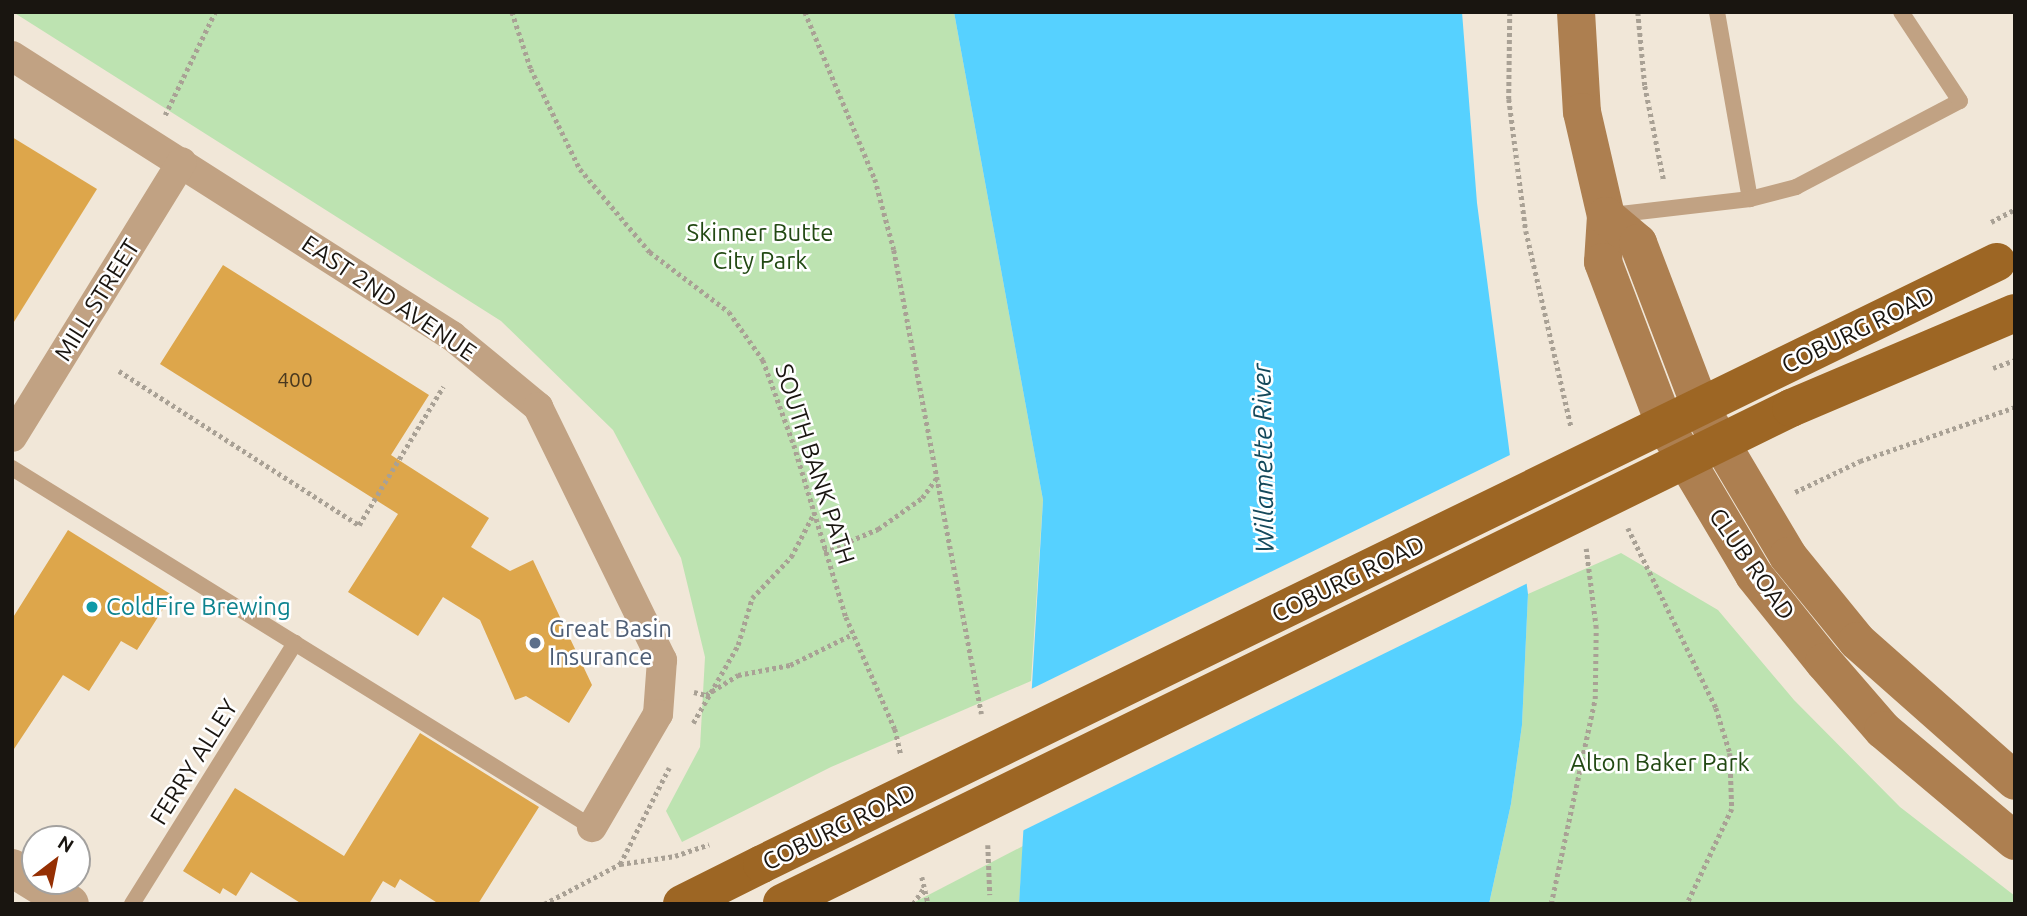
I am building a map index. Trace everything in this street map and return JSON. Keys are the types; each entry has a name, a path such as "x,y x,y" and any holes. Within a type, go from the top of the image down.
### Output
{"main road":[{"name":"CLUB ROAD","path":"1576,12 1582,112 1606,216 1603,262 1665,425 1754,575 1883,730 2015,842"},
{"name":"CLUB ROAD","path":"1606,216 1638,243 1702,411 1788,556 1857,641 2015,781"},
{"name":"COBURG ROAD","path":"681,904 2006,258"},
{"name":"COBURG ROAD","path":"781,904 1791,408 2015,313"}],"street":[{"name":"EAST 2ND AVENUE","path":"12,56 452,336 538,407 662,660 659,714 592,827"},
{"name":"MILL STREET","path":"12,437 182,162"},
{"path":"12,868 70,904"}],"lane":[{"path":"1717,12 1749,199"},
{"path":"1606,216 1749,199 1796,187 1960,101 1901,12"},
{"path":"12,468 592,827"},
{"name":"FERRY ALLEY","path":"132,904 295,643"}],"path":[{"path":"148,141 196,59 215,12"},
{"name":"SOUTH BANK PATH","path":"512,12 531,69 580,169 650,252 729,312 763,360 853,634 790,665 738,675 706,695"},
{"path":"805,12 875,178 894,250 936,478 981,692 982,719"},
{"path":"1980,228 2015,209"},
{"path":"119,372 359,525 443,387"},
{"path":"1795,492 1860,461 2015,407"},
{"path":"824,552 878,528 922,498 936,478"},
{"path":"688,732 706,695 738,645 752,598 790,557 814,513"},
{"path":"1626,525 1716,708 1730,753 1732,809 1687,904"},
{"path":"620,864 676,756"},
{"path":"544,904 620,864 674,856 722,840"},
{"path":"988,841 990,895"},
{"path":"913,904 923,888 928,902"}],"green space":[{"name":"Skinner Butte City Park","path":"13,12 954,12 1043,500 1031,681 831,767 682,842 666,811 700,747 705,657 681,558 613,430 501,321"},
{"name":"Alton Baker Park","path":"1621,553 1718,610 1794,700 1900,807 2015,896 2015,904 1489,904 1511,804 1522,725 1528,594"},
{"path":"1023,846 1019,904 911,904"}],"water":[{"name":"Willamette River","path":"954,12 1462,12 1477,203 1528,594 1522,725 1511,804 1489,904 1019,904 1043,500"}],"pier":[{"path":"1514,453 1530,582 1020,832 1027,691"}],"building":[{"path":"12,137 97,189 12,325"},
{"path":"223,265 429,395 391,455 489,518 471,547 510,571 533,560 592,685 569,723 526,696 515,700 480,620 443,597 418,636 348,592 398,514 160,364"},
{"name":"ColdFire Brewing","path":"68,530 172,595 137,650 121,641 89,691 63,675 12,752 12,619"},
{"path":"420,733 539,807 478,904 439,904 400,879 395,888 383,881 369,904 302,904 251,872 236,896 223,888 220,894 183,871 235,788 344,856"}],"place":[{"name":"ColdFire Brewing","path":"92,607"},
{"name":"Great Basin Insurance","path":"535,643"}]}
